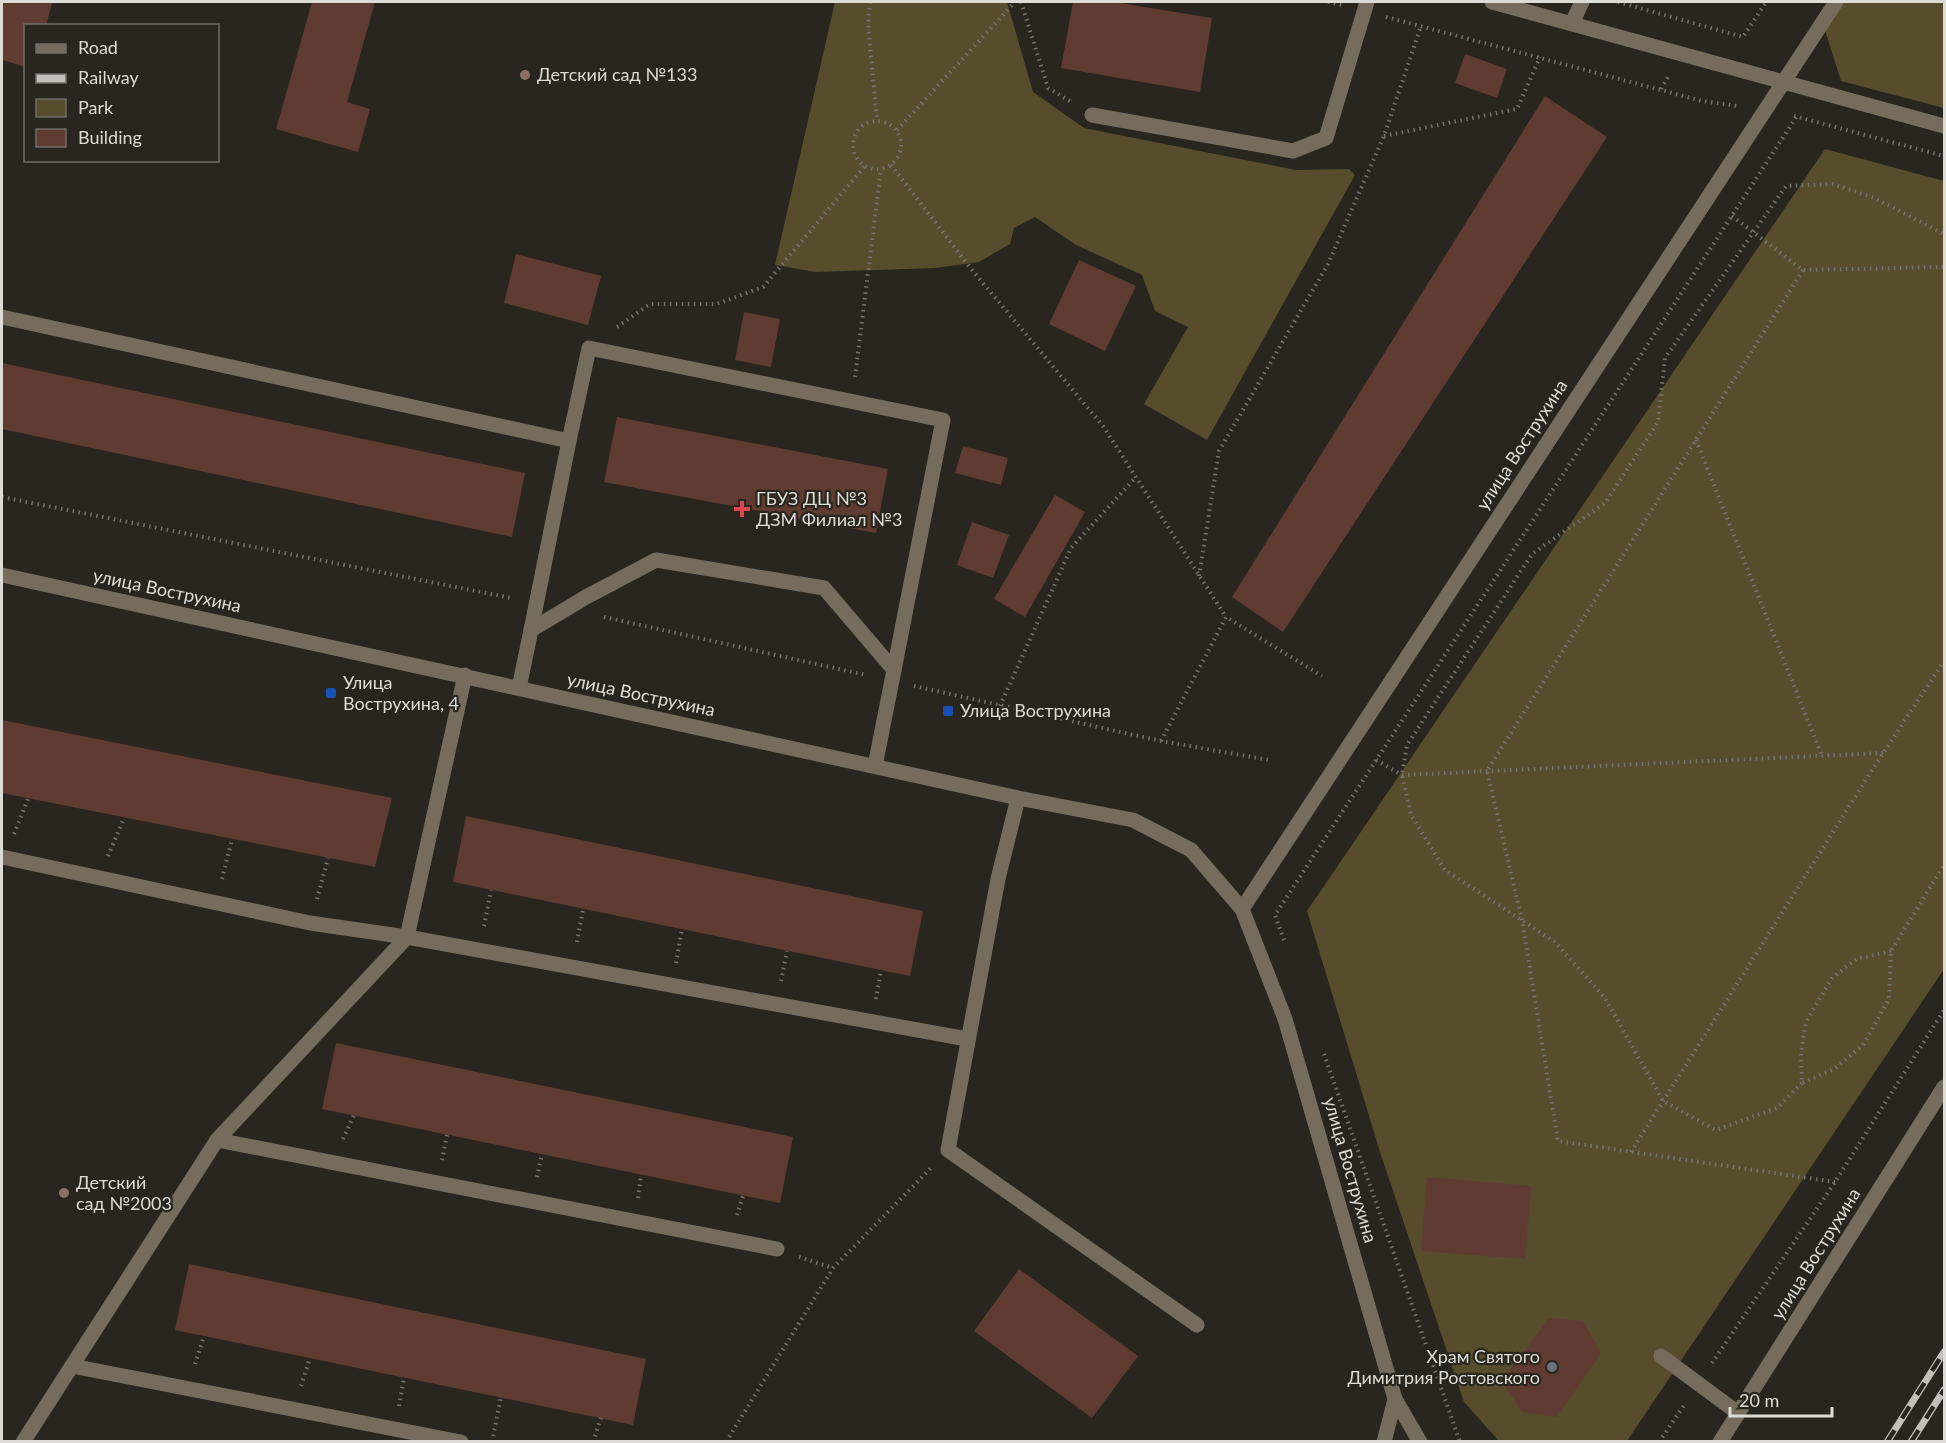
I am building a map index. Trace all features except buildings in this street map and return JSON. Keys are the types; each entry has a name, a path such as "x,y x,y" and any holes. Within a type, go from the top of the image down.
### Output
{"street":[{"path":"1492,2 1944,126"},
{"path":"1572,23 1582,2"},
{"name":"улица Вострухина","path":"1242,909 1836,2"},
{"path":"1092,115 1293,151 1304,147 1326,138 1366,6"},
{"path":"2,317 568,441"},
{"path":"519,688 568,441 589,348 944,420 875,766"},
{"path":"531,630 586,597 656,560 824,588 893,676"},
{"name":"улица Вострухина","path":"2,575 1018,798 1133,820 1191,850 1242,909 1285,1019 1395,1399 1420,1442"},
{"path":"23,1442 217,1140 407,937 465,675"},
{"path":"1018,798 998,879 948,1150 1197,1325"},
{"path":"4,857 310,922 407,937 572,969 967,1039"},
{"name":"улица Вострухина","path":"1720,1442 1944,1087"},
{"path":"217,1140 777,1249"},
{"path":"1661,1356 1738,1413"},
{"path":"72,1366 461,1442"},
{"path":"1384,1442 1395,1399"}],"path":[{"path":"870,2 868,24 877,120"},
{"path":"897,130 1015,2"},
{"path":"1021,2 1048,88 1092,115"},
{"path":"1328,2 1366,6 1420,26 1702,100 1797,116 1944,156"},
{"path":"1618,2 1743,37 1766,2"},
{"path":"1199,576 1219,451 1328,264 1384,136 1420,26"},
{"path":"1384,136 1517,109 1540,57"},
{"path":"1287,948 1275,915 1797,116"},
{"path":"877,120 897,130 902,145 896,161 881,169 866,166 855,154 853,138 862,125 877,120"},
{"path":"891,165 972,270 1103,426 1226,617 1322,676"},
{"path":"589,348 650,304 717,304 763,287 866,166"},
{"path":"852,401 881,169"},
{"path":"1944,234 1874,198 1833,184 1786,186 1665,358 1658,422 1605,503 1532,554 1407,746 1402,775 1411,815 1445,870 1555,942 1605,998 1664,1101 1716,1130 1777,1108 1802,1083 1834,1069 1863,1045 1889,999 1891,951 1944,866"},
{"path":"1731,216 1803,270 1944,267"},
{"path":"1803,270 1487,771 1522,920 1558,1141 1835,1182"},
{"path":"1696,440 1822,756"},
{"path":"1000,707 1071,548 1136,477"},
{"path":"2,498 537,603"},
{"path":"568,609 893,676 1000,707 1161,741 1269,760"},
{"path":"1161,741 1226,617"},
{"path":"1631,1152 1883,753 1944,661"},
{"path":"1376,760 1402,775 1883,753"},
{"path":"4,857 28,798"},
{"path":"100,878 123,818"},
{"path":"216,903 232,839"},
{"path":"310,922 328,858"},
{"path":"480,951 491,890"},
{"path":"572,969 583,909"},
{"path":"1802,1083 1801,1051 1806,1023 1832,978 1856,959 1891,951"},
{"path":"1659,1442 1835,1182 1944,1010"},
{"path":"1322,1048 1460,1442"},
{"path":"726,1442 833,1268 948,1150"},
{"path":"777,1249 833,1268"},
{"path":"492,1442 501,1397"},
{"path":"592,1442 601,1418"}],"green space":[{"path":"835,2 1007,2 1033,92 1084,128 1296,170 1349,169 1355,175 1207,440 1144,404 1188,327 1155,311 1142,275 1076,245 1035,217 1014,228 1010,244 979,262 935,268 816,272 775,265"},
{"path":"1844,2 1944,2 1944,108 1841,81 1825,30"},
{"path":"1825,149 1944,181 1944,969 1627,1441 1499,1441 1464,1402 1380,1152 1307,911"}],"railway":[{"path":"1887,1442 1944,1352"},
{"path":"1911,1442 1944,1390"}],"place":[{"name":"Детский сад №133","path":"525,75"},
{"name":"ГБУЗ ДЦ №3 ДЗМ Филиал №3","path":"742,509"},
{"name":"Улица Вострухина, 4","path":"331,693"},
{"name":"Улица Вострухина","path":"948,711"},
{"name":"Детский сад №2003","path":"64,1193"},
{"name":"Храм Святого Димитрия Ростовского","path":"1552,1367"}]}
